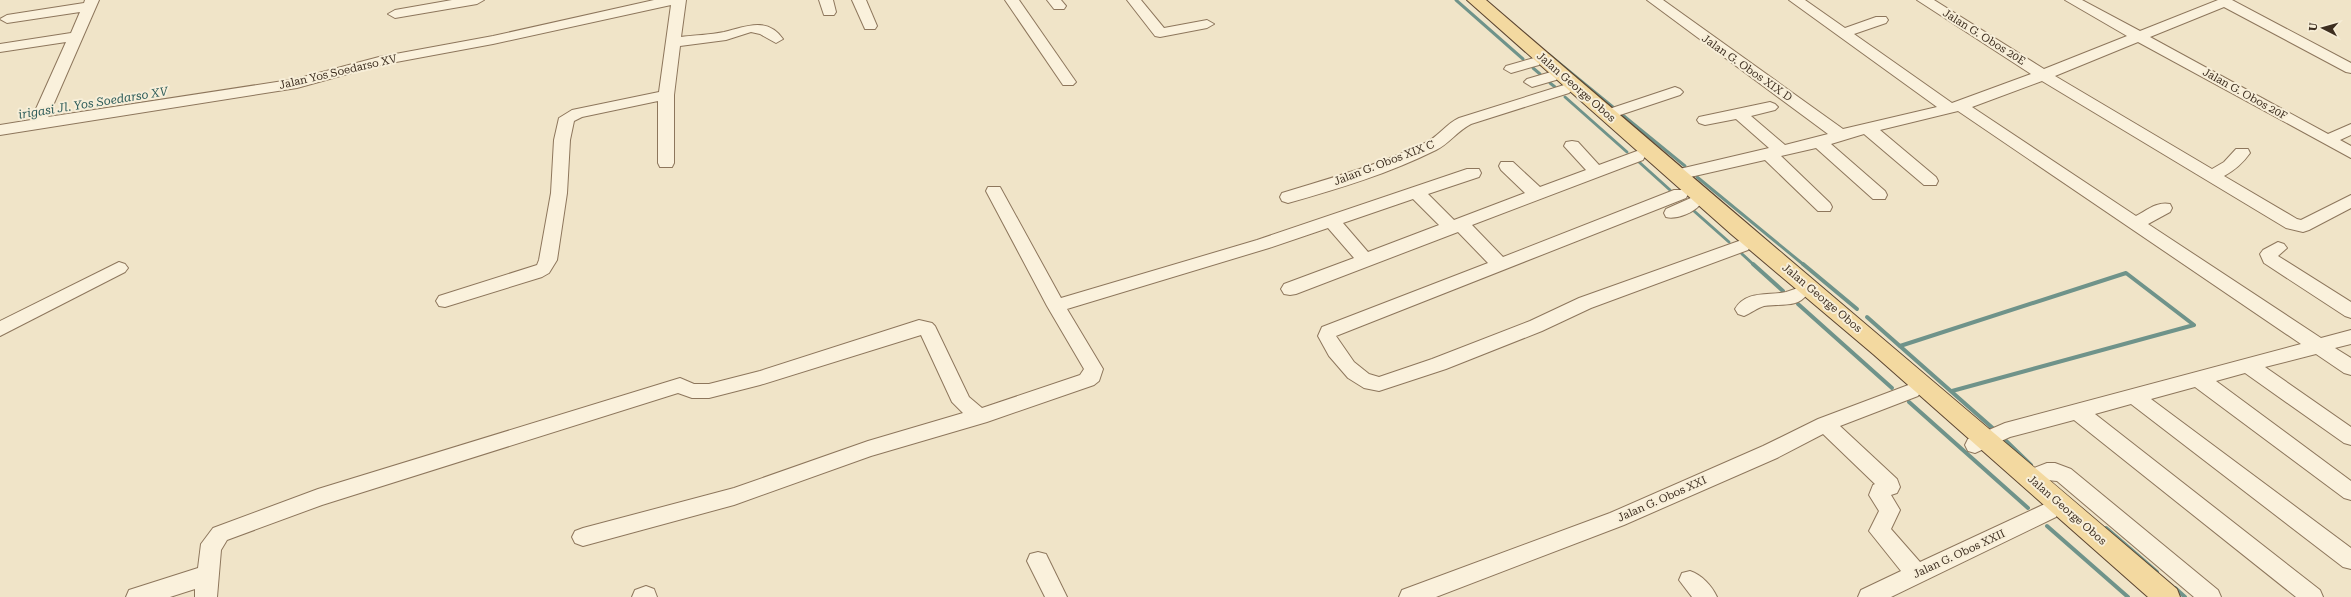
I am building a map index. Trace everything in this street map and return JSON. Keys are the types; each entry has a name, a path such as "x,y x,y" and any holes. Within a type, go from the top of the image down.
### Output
{"main road":[{"name":"Jalan George Obos","path":"1461,0 1534,62 1637,156 1738,229 2072,505 2133,550 2167,597"},
{"name":"Jalan George Obos","path":"1476,0 1608,114 1683,190 1742,246 1911,391 1990,438 2072,505 2147,597"}],"street":[{"path":"395,14 477,0"},
{"name":"Jalan Yos Soedarso XV","path":"0,130 297,83 379,61 493,40 672,0"},
{"path":"666,163 666,95 679,0"},
{"path":"859,0 870,26"},
{"path":"1012,0 1068,82"},
{"path":"1134,0 1160,33 1207,24"},
{"name":"Jalan G. Obos XIX D","path":"1654,0 1840,135"},
{"path":"1796,0 1955,107 2135,224 2351,368"},
{"name":"Jalan G. Obos 20E","path":"1924,0 2044,75 2296,226 2303,226 2351,201"},
{"name":"Jalan G. Obos 20F","path":"2073,0 2351,152"},
{"path":"1742,246 1585,303 1536,326 1447,361 1379,384 1370,384 1361,379 1327,336 1329,332 1683,190 1774,151 1819,142 1867,128 1955,107 2044,75 2221,2 2351,69"},
{"path":"38,123 91,3"},
{"path":"6,19 91,3"},
{"path":"1844,33 1881,20"},
{"path":"674,42 728,36 750,28 765,31 776,39"},
{"path":"0,48 76,36"},
{"path":"1511,69 1534,62"},
{"path":"1532,82 1558,84"},
{"name":"Jalan G. Obos XIX C","path":"1288,197 1334,183 1423,150 1438,143 1449,129 1558,84"},
{"path":"1608,114 1675,92"},
{"path":"445,301 536,273 545,266 548,260 559,193 562,140 566,118 577,114 666,95"},
{"path":"1705,120 1770,107"},
{"path":"1740,114 1824,207"},
{"path":"1867,128 1930,181"},
{"path":"2327,140 2351,129"},
{"path":"1819,142 1879,195"},
{"path":"1572,146 1596,171"},
{"path":"2212,176 2230,166 2242,153"},
{"path":"1290,290 1637,156"},
{"path":"1506,166 1538,195"},
{"path":"1056,306 1263,244 1473,173"},
{"path":"1672,213 1683,190"},
{"path":"583,537 734,496 868,449 979,416 1071,386 1092,376 1094,369 1056,306 994,191"},
{"path":"1417,193 1500,264"},
{"path":"2135,224 2164,208"},
{"path":"1331,220 1366,261"},
{"path":"2278,248 2269,254 2270,259 2351,312"},
{"path":"0,329 119,268"},
{"path":"1744,309 1759,300 1789,298 1798,294"},
{"path":"206,597 210,547 220,534 318,498 680,385 692,391 709,391 760,378 918,327 925,328 928,331 962,402 979,416"},
{"path":"1990,438 2134,396 2319,347 2351,337"},
{"path":"2248,365 2351,437"},
{"path":"2199,378 2351,492"},
{"name":"Jalan G. Obos XXI","path":"1410,597 1617,519 1770,452 1825,424 1911,391"},
{"path":"2134,396 2351,560"},
{"path":"2078,412 2312,597"},
{"path":"1825,424 1890,485 1890,488 1880,491 1881,500 1890,510 1880,531 1917,574"},
{"path":"2072,505 2133,550 2210,597"},
{"name":"Jalan G. Obos XXII","path":"1869,597 2072,505"},
{"path":"1038,562 1056,597"},
{"path":"137,597 189,582 207,574"},
{"path":"1690,580 1706,597"}],"waterway":[{"path":"1456,0 1523,59"},
{"path":"1548,54 1685,166"},
{"path":"1533,68 1540,74"},
{"path":"1550,83 1555,87"},
{"path":"1565,97 1627,152"},
{"path":"1639,162 1670,190"},
{"path":"1697,177 1804,265"},
{"path":"1694,211 1729,242"},
{"path":"1742,254 1754,265"},
{"path":"1753,264 1783,291"},
{"path":"1803,264 1857,309"},
{"path":"1900,346 2126,273 2194,325 1952,391"},
{"path":"1798,304 1892,388"},
{"path":"1867,317 1996,431"},
{"path":"1909,402 2028,508"},
{"path":"2002,437 2031,465"},
{"path":"2047,526 2128,597"},
{"path":"2106,528 2157,572"},
{"path":"2175,588 2185,597"}],"water label":[{"name":"irigasi Jl. Yos Soedarso XV","path":"93,103"}]}
